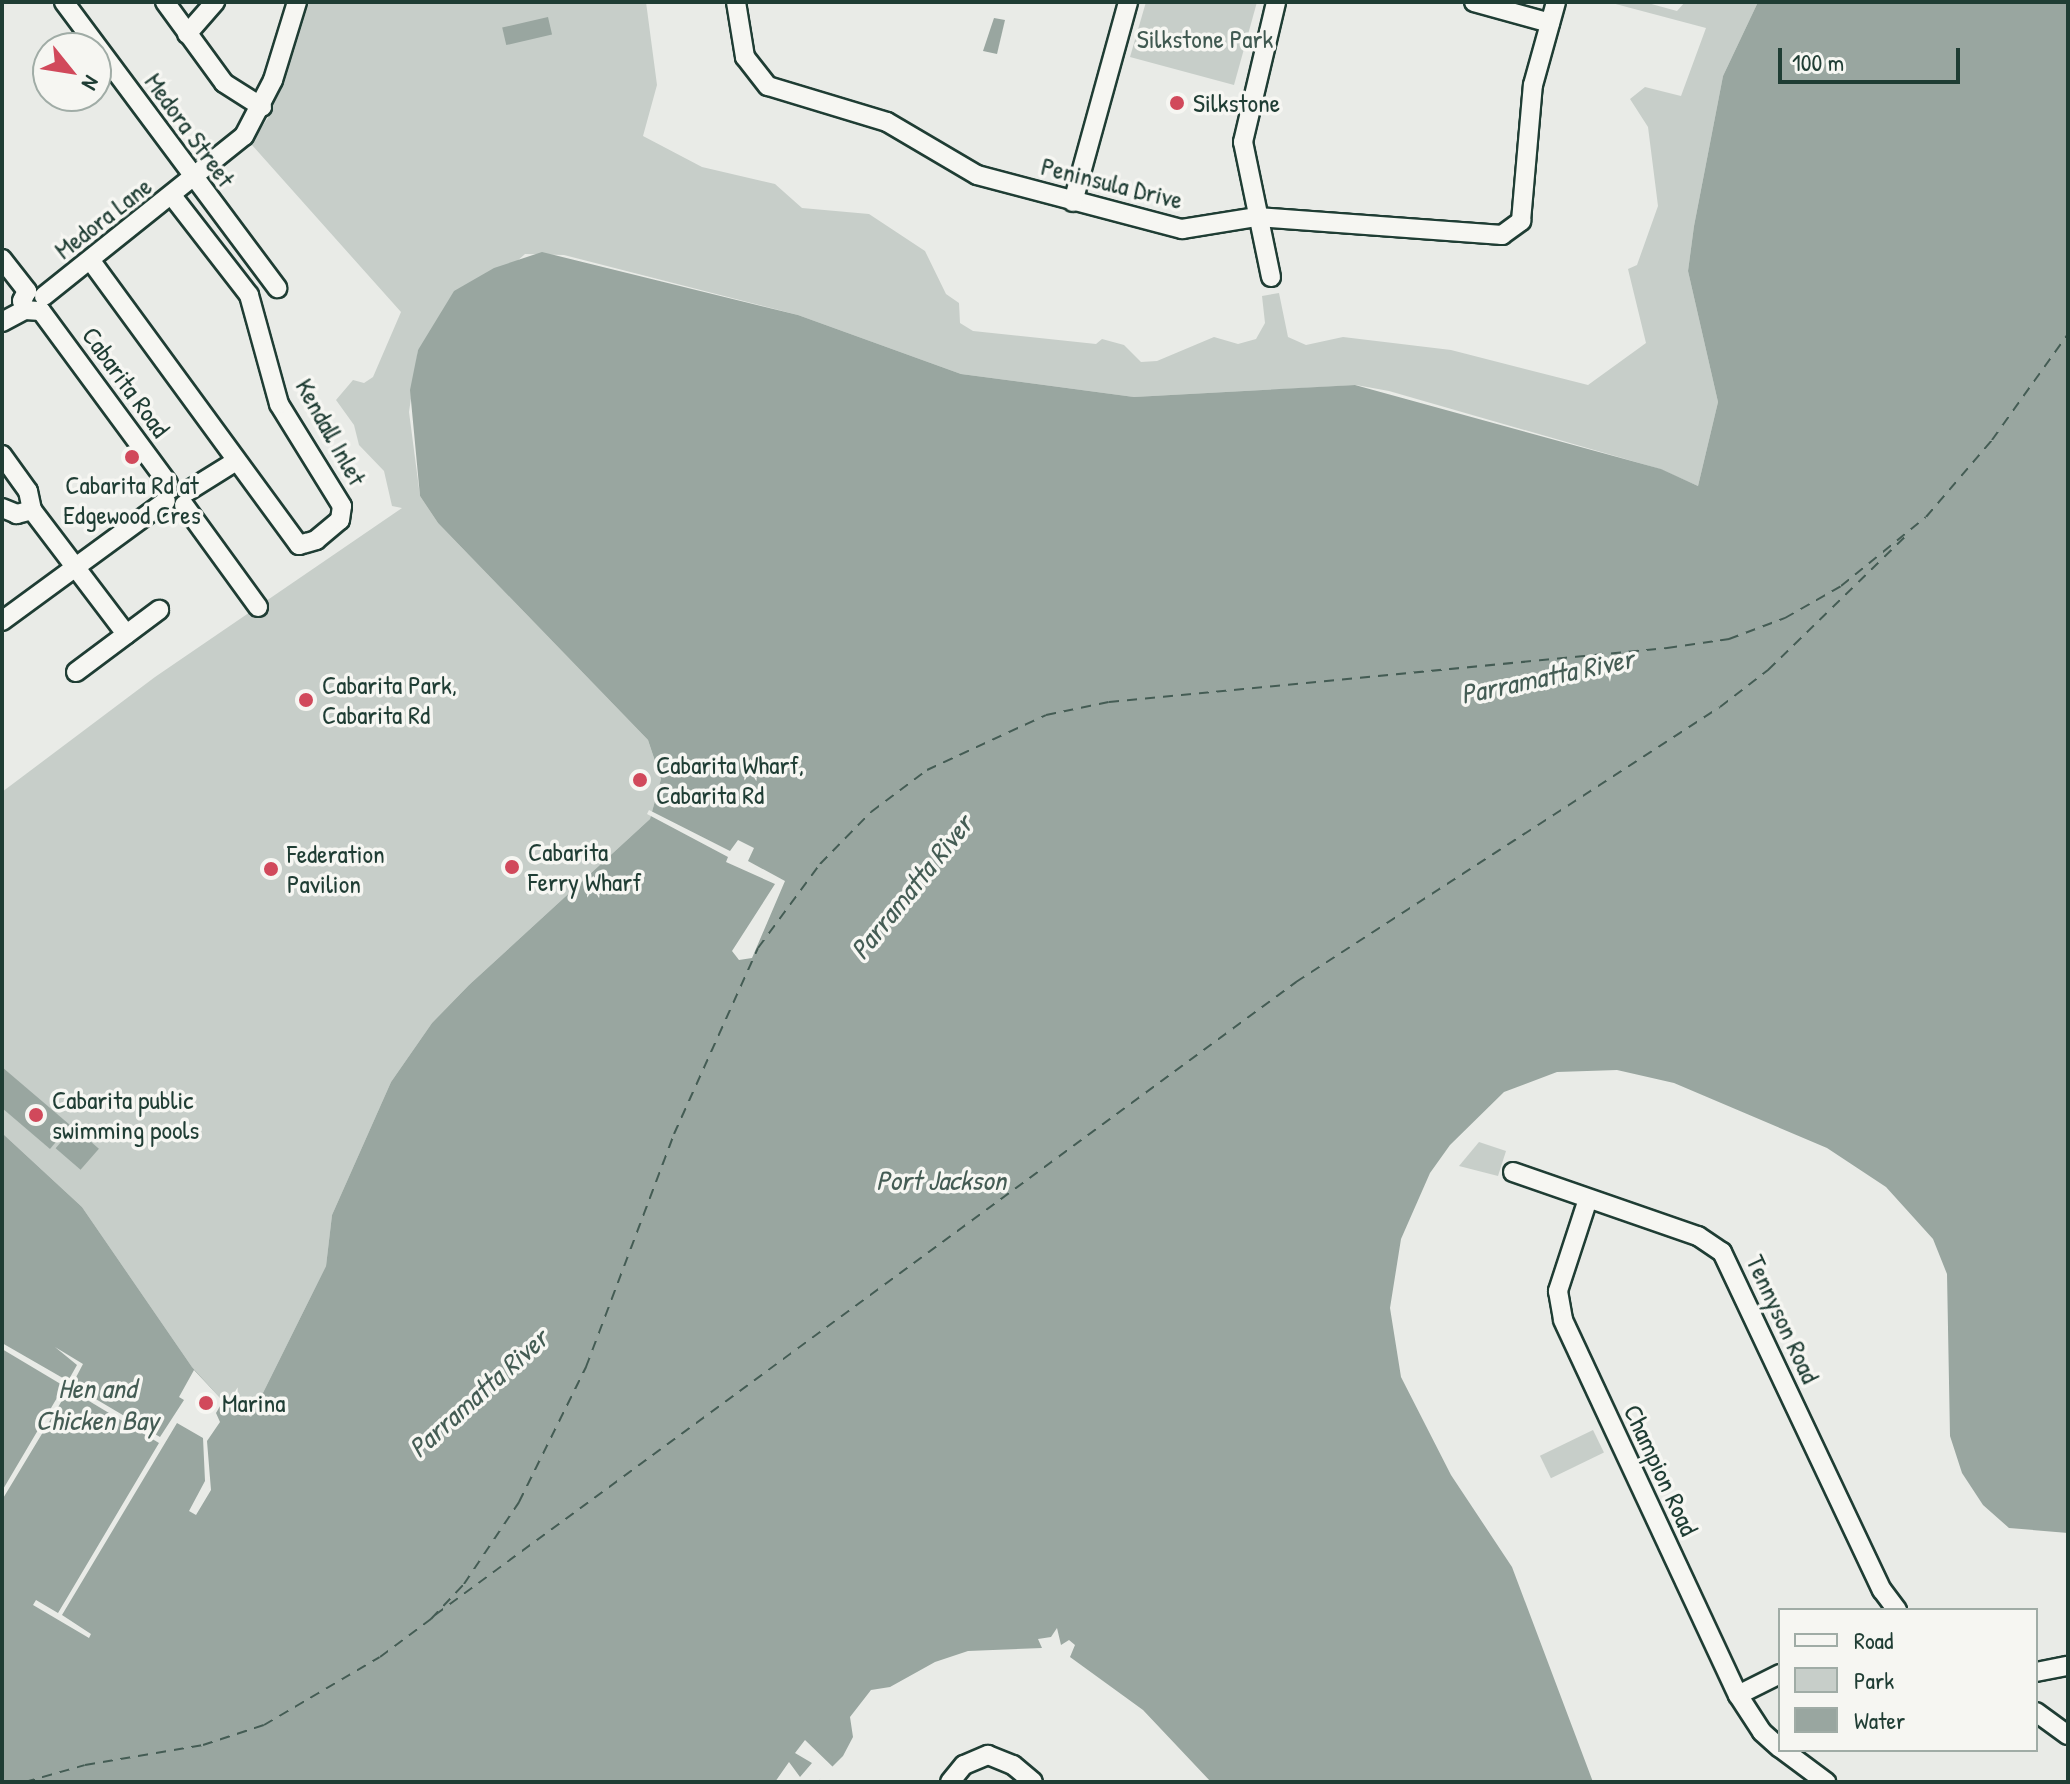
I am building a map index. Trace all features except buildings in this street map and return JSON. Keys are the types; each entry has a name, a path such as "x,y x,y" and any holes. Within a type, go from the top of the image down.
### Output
{"street":[{"name":"Medora Street","path":"64,2 194,181 277,288"},
{"path":"165,2 224,83 262,107"},
{"path":"187,34 215,2"},
{"name":"Medora Lane","path":"2,322 91,261 194,181 244,136 262,107 297,2"},
{"name":"Peninsula Drive","path":"736,2 745,57 768,86 887,122 968,172 1182,229 1257,217 1510,233 1523,212 1530,104 1556,2"},
{"path":"1073,202 1128,2"},
{"path":"1271,277 1257,217 1244,124 1276,2"},
{"path":"1474,2 1550,23"},
{"name":"Kendall Inlet","path":"91,261 299,545 316,540 340,520 342,506 279,404 249,295 173,197"},
{"name":"Cabarita Road","path":"2,259 258,607"},
{"path":"2,455 28,491 32,510 126,634"},
{"path":"2,621 177,495 236,461"},
{"path":"2,508 17,514 32,510"},
{"path":"76,672 159,610"},
{"name":"Tennyson Road","path":"1513,1172 1708,1240 1722,1252 1882,1590 1896,1608"},
{"name":"Champion Road","path":"1588,1199 1558,1291 1563,1320 1738,1695 1762,1732 1778,1746"},
{"path":"2038,1672 2068,1666"},
{"path":"1738,1695 1778,1675"},
{"path":"2038,1713 2068,1735"},
{"name":"Champion Road","path":"1786,1752 1826,1782"},
{"path":"950,1782 964,1765 988,1755 1013,1765 1033,1782"}],"green space":[{"path":"303,2 646,2 657,85 643,136 702,167 775,184 802,208 869,214 925,251 946,294 959,303 960,323 973,331 1096,344 1102,339 1124,345 1141,362 1157,361 1214,337 1238,344 1256,339 1265,323 1262,296 1279,293 1288,337 1306,345 1343,337 1451,350 1588,385 1646,343 1628,269 1637,265 1658,206 1648,127 1630,99 1645,87 1681,96 1706,28 1608,2 1644,2 1677,11 1685,2 1758,2 1723,76 1688,271 1718,402 1698,486 1660,469 1389,391 1356,385 1134,397 961,374 798,315 564,255 525,254 418,350 409,412 420,496 438,523 648,740 661,779 650,819 469,985 432,1023 391,1082 332,1215 326,1266 251,1417 224,1402 192,1367 82,1207 2,1133 2,792 155,677 402,508 392,506 384,471 359,445 354,425 336,400 353,380 364,383 373,377 401,312 251,144 269,116"},
{"name":"Silkstone Park","path":"1146,2 1257,2 1234,85 1130,57"},
{"path":"1479,1142 1506,1151 1498,1176 1459,1166"},
{"path":"1593,1430 1604,1452 1551,1478 1540,1456"}],"water":[{"name":"Port Jackson","path":"1758,2 2068,2 2068,1533 2009,1528 1983,1505 1962,1473 1950,1436 1947,1274 1933,1239 1886,1187 1827,1148 1674,1083 1617,1070 1557,1072 1504,1092 1450,1145 1430,1173 1401,1239 1390,1308 1401,1377 1451,1475 1512,1567 1593,1782 1211,1782 1143,1710 1070,1657 1075,1645 1069,1640 1061,1645 1057,1628 1051,1637 1038,1639 1042,1648 968,1651 935,1662 890,1687 871,1690 850,1717 853,1737 843,1756 817,1782 2,1782 2,1133 82,1207 192,1367 224,1402 251,1417 326,1266 332,1215 391,1082 432,1023 469,985 650,819 661,779 648,740 438,523 420,496 410,390 418,350 454,291 494,268 542,252 798,315 961,374 1134,397 1355,385 1661,469 1698,486 1718,402 1688,271 1723,76"},
{"path":"548,17 552,35 506,45 502,28"},
{"path":"994,18 1005,20 997,54 983,51"},
{"path":"2,1067 70,1125 50,1149 2,1108"},
{"path":"74,1127 99,1149 81,1170 56,1148"}],"pier":[{"name":"Cabarita Ferry Wharf","path":"649,810 730,851 738,840 754,848 748,861 785,881 752,958 739,960 732,951 775,884 726,862 728,857 647,814"},
{"path":"2,1343 68,1381 77,1365 55,1347 83,1364 72,1385 160,1437 184,1400 179,1397 194,1370 223,1401 216,1413 220,1422 207,1441 211,1490 196,1515 189,1511 205,1481 203,1438 177,1423 62,1615 91,1634 89,1638 33,1605 36,1600 58,1613 159,1443 69,1389 2,1500 2,1491 64,1386 2,1349"},
{"path":"805,1740 834,1768 817,1782 775,1782 789,1762 800,1777 812,1763 795,1753"}],"ferry route":[{"path":"25,1782 85,1765 203,1745 264,1725 380,1657 431,1619 464,1584 519,1502 586,1367 674,1134 758,948 820,864 871,812 927,770 1046,715 1109,702 1667,648 1729,639 1785,618 1841,586 1926,517 1992,440 2068,334"},
{"path":"435,1615 1296,982 1720,707 1768,670 1908,534"}],"place":[{"name":"Silkstone","path":"1177,103"},
{"name":"Cabarita Rd at Edgewood Cres","path":"132,457"},
{"name":"Cabarita Park, Cabarita Rd","path":"306,700"},
{"name":"Cabarita Wharf, Cabarita Rd","path":"640,780"},
{"name":"Cabarita Ferry Wharf","path":"512,867"},
{"name":"Federation Pavilion","path":"271,869"},
{"name":"Cabarita public swimming pools","path":"36,1115"},
{"name":"Marina","path":"206,1403"}],"water label":[{"name":"Parramatta River","path":"1547,676"},
{"name":"Parramatta River","path":"911,887"},
{"name":"Parramatta River","path":"478,1393"},
{"name":"Hen and Chicken Bay","path":"97,1404"}]}
